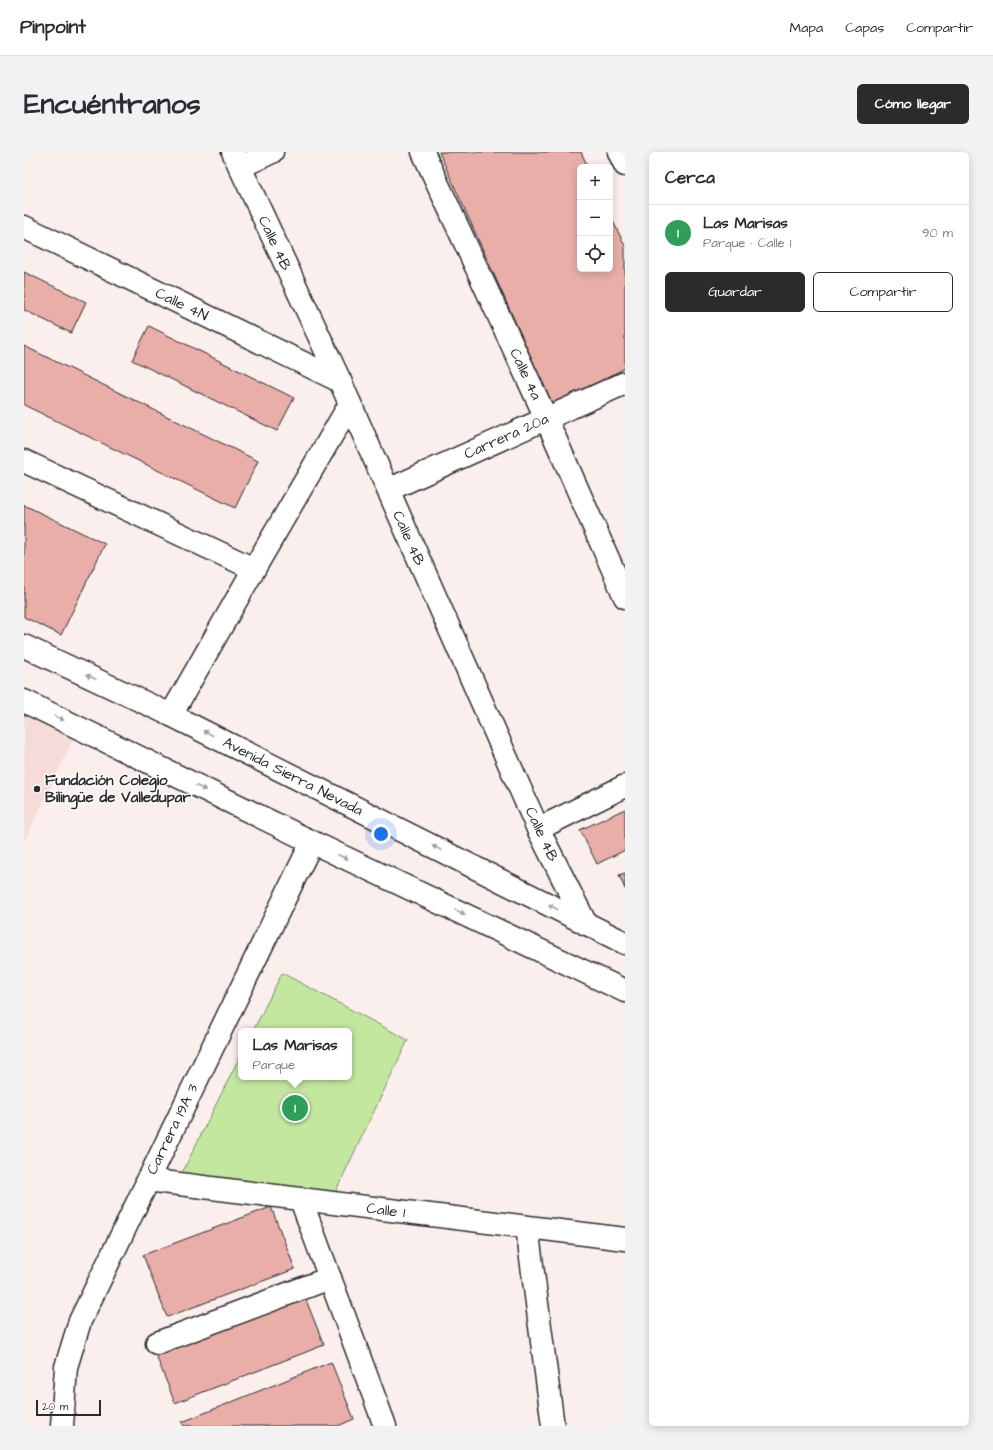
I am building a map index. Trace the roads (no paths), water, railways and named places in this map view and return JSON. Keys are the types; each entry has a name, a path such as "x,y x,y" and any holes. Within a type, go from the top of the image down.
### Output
{"street":[{"path":"236,159 272,152"},
{"name":"Calle 4a","path":"423,152 546,418 625,597"},
{"path":"619,152 625,165"},
{"name":"Calle 4B","path":"236,159 340,381 538,828 586,924"},
{"name":"Calle 4N","path":"24,228 340,381"},
{"name":"Carrera 20a","path":"388,490 625,383"},
{"path":"171,715 350,404"},
{"path":"24,461 254,569"},
{"name":"Avenida Sierra Nevada","path":"24,646 171,715 625,943"},
{"path":"24,701 312,842 625,991"},
{"path":"538,828 625,786"},
{"name":"Carrera 19A 3","path":"62,1426 66,1367 80,1321 312,842"},
{"name":"Calle 1","path":"147,1180 625,1239"},
{"path":"301,1200 385,1426"},
{"path":"527,1227 553,1426"},
{"path":"158,1343 330,1278"}],"place":[{"name":"Fundación Colegio Bilingüe de Valledupar","path":"37,789"},
{"name":"Las Marisas","path":"295,1108"}]}
